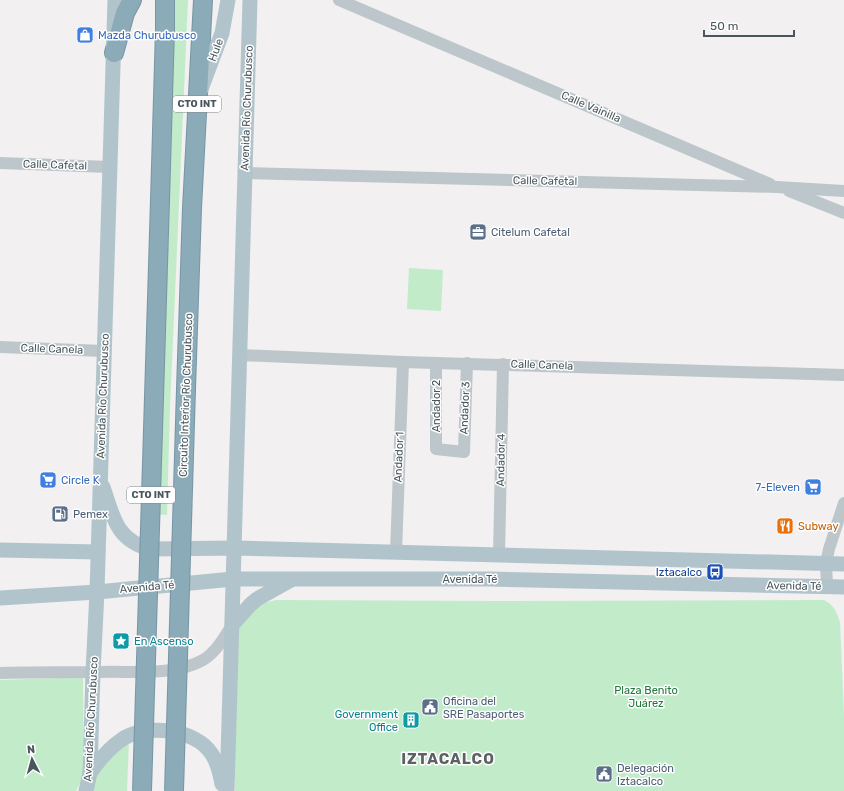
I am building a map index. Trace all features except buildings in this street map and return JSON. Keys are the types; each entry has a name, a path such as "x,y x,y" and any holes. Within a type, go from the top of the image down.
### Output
{"highway":[{"path":"114,53 126,13 132,0"},
{"name":"CTO INT","path":"142,791 165,0"},
{"name":"Circuito Interior Río Churubusco","path":"174,791 186,389 203,0"}],"main road":[{"name":"Avenida Río Churubusco","path":"86,791 90,773 97,592 116,0"},
{"name":"Hule","path":"198,97 222,33 228,0"},
{"name":"Avenida Río Churubusco","path":"226,791 233,624 233,579 250,0"},
{"path":"100,479 116,525 126,536 138,544 151,549 234,548 844,564"},
{"path":"0,550 98,552"},
{"name":"Avenida Té","path":"0,598 97,592 233,579 497,580 844,587"},
{"path":"233,624 257,599 292,579"},
{"path":"90,773 105,754 125,738 151,730 167,731 183,734 204,745 211,752 216,761 226,791"}],"street":[{"name":"Calle Vainilla","path":"339,0 777,187 844,213"},
{"name":"Calle Cafetal","path":"0,163 110,167"},
{"name":"Calle Cafetal","path":"245,173 777,187 844,192"},
{"name":"Calle Canela","path":"0,347 104,351"},
{"name":"Calle Canela","path":"240,355 403,362 844,375"},
{"name":"Andador 1","path":"396,552 403,362"},
{"name":"Andador 2","path":"436,363 436,450 464,452"},
{"name":"Andador 3","path":"464,452 467,363"},
{"name":"Andador 4","path":"499,555 503,364"},
{"path":"827,586 826,564 829,549 844,503"},
{"path":"0,672 167,671 181,669 204,659 220,645 233,624"}],"green space":[{"path":"172,0 188,0 170,407 167,515 154,514"},
{"path":"409,268 443,270 441,311 407,309"},
{"name":"Plaza Benito Juárez","path":"276,600 824,600 834,609 840,622 844,715 844,791 235,791 234,643 239,624 257,605"},
{"path":"83,677 84,775 76,791 0,791 0,680"},
{"path":"129,740 127,791 90,791 93,762"}],"place":[{"name":"Mazda Churubusco","path":"85,35"},
{"name":"Citelum Cafetal","path":"478,232"},
{"name":"Circle K","path":"48,480"},
{"name":"7-Eleven","path":"813,487"},
{"name":"Pemex","path":"60,514"},
{"name":"Subway","path":"785,526"},
{"name":"Iztacalco","path":"715,572"},
{"name":"En Ascenso","path":"121,641"},
{"name":"Oficina del SRE Pasaportes","path":"430,707"},
{"name":"Government Office","path":"411,720"},
{"name":"Delegación Iztacalco","path":"604,774"}],"district":[{"name":"IZTACALCO","path":"448,759"}]}
